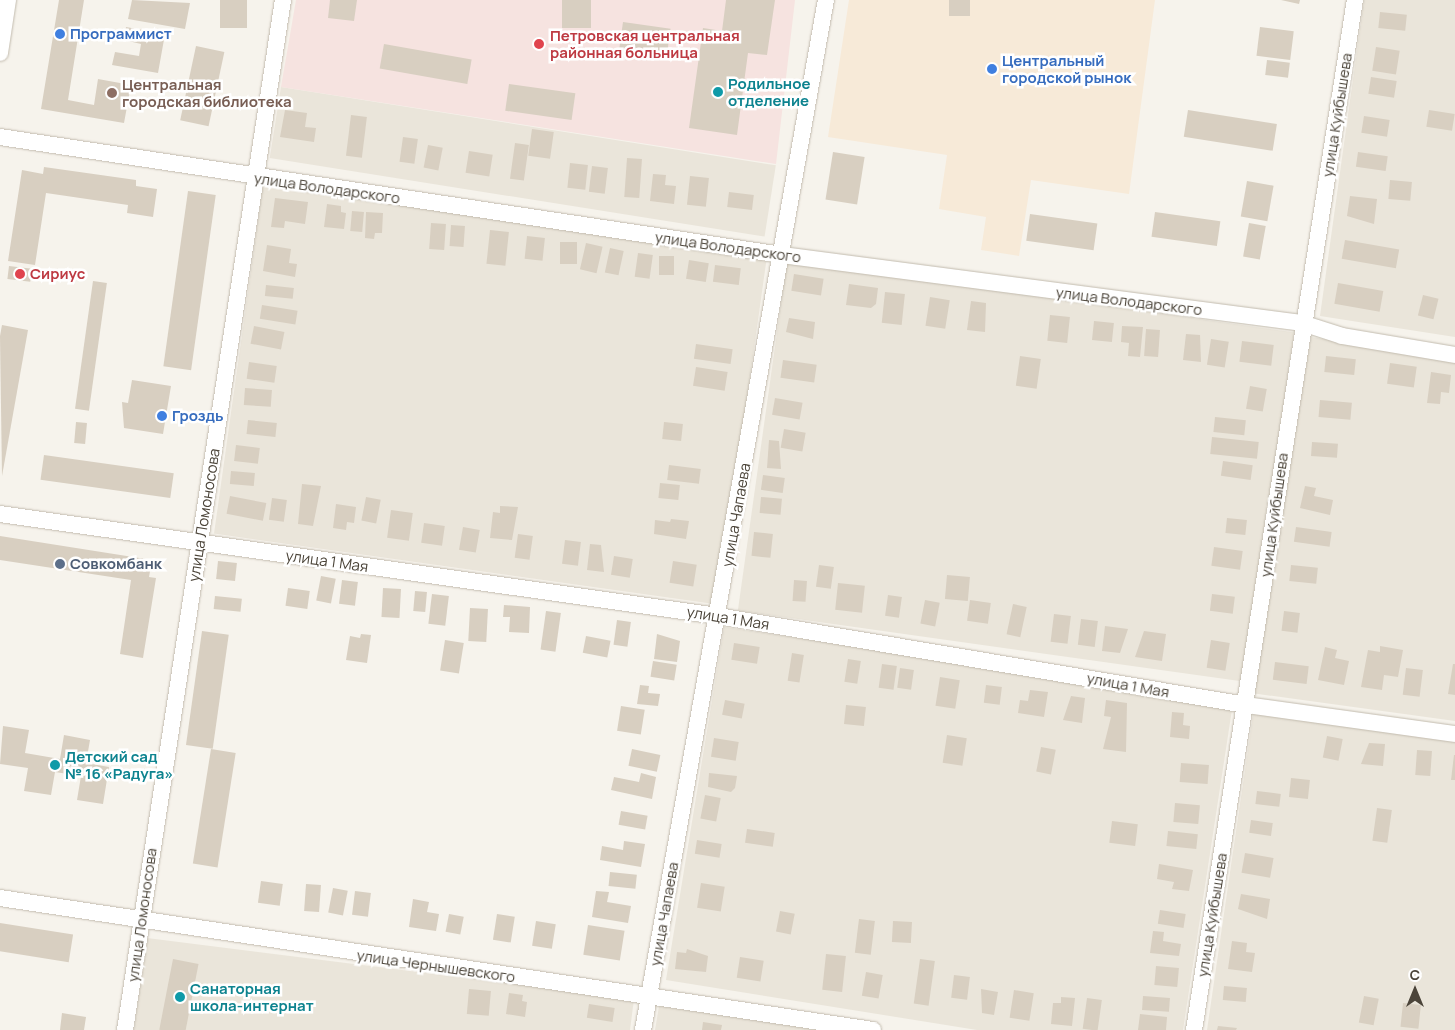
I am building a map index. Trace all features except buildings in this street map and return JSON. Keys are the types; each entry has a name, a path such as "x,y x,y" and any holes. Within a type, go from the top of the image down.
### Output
{"street":[{"path":"0,54 8,0"},
{"name":"улица Ломоносова","path":"125,1030 253,178 283,0"},
{"name":"улица Чапаева","path":"643,1030 826,0"},
{"name":"улица Куйбышева","path":"1194,1030 1246,705 1302,324 1355,0"},
{"name":"улица Володарского","path":"0,137 253,178 782,255 1302,324 1342,336 1455,355"},
{"name":"улица 1 Мая","path":"0,514 718,616 1246,705 1455,734"},
{"name":"улица Чернышевского","path":"0,898 873,1030"}],"shaded area":[{"name":"Петровская центральная районная больница","path":"296,0 795,0 776,164 281,87"},
{"name":"Центральный городской рынок","path":"849,0 1155,0 1129,194 1031,180 1019,256 981,250 986,217 939,209 947,155 828,137"},
{"path":"1364,0 1455,0 1455,337 1320,316"},
{"path":"281,87 776,165 765,236 270,158"},
{"path":"263,185 767,256 718,604 214,534"},
{"path":"787,261 1294,332 1245,682 738,611"},
{"path":"1311,337 1455,359 1455,721 1251,693"},
{"path":"724,627 1233,703 1183,1030 977,1030 666,980"},
{"path":"1254,708 1455,737 1455,1030 1207,1030"},
{"path":"147,938 634,999 630,1030 134,1030"},
{"path":"659,1006 828,1030 655,1030"}],"place":[{"name":"Программист","path":"60,34"},
{"name":"Петровская центральная районная больница","path":"539,44"},
{"name":"Центральный городской рынок","path":"992,69"},
{"name":"Родильное отделение","path":"718,92"},
{"name":"Центральная городская библиотека","path":"112,93"},
{"name":"Сириус","path":"20,274"},
{"name":"Гроздь","path":"162,416"},
{"name":"Совкомбанк","path":"60,564"},
{"name":"Детский сад № 16 «Радуга»","path":"55,765"},
{"name":"Санаторная школа-интернат","path":"180,997"}]}
